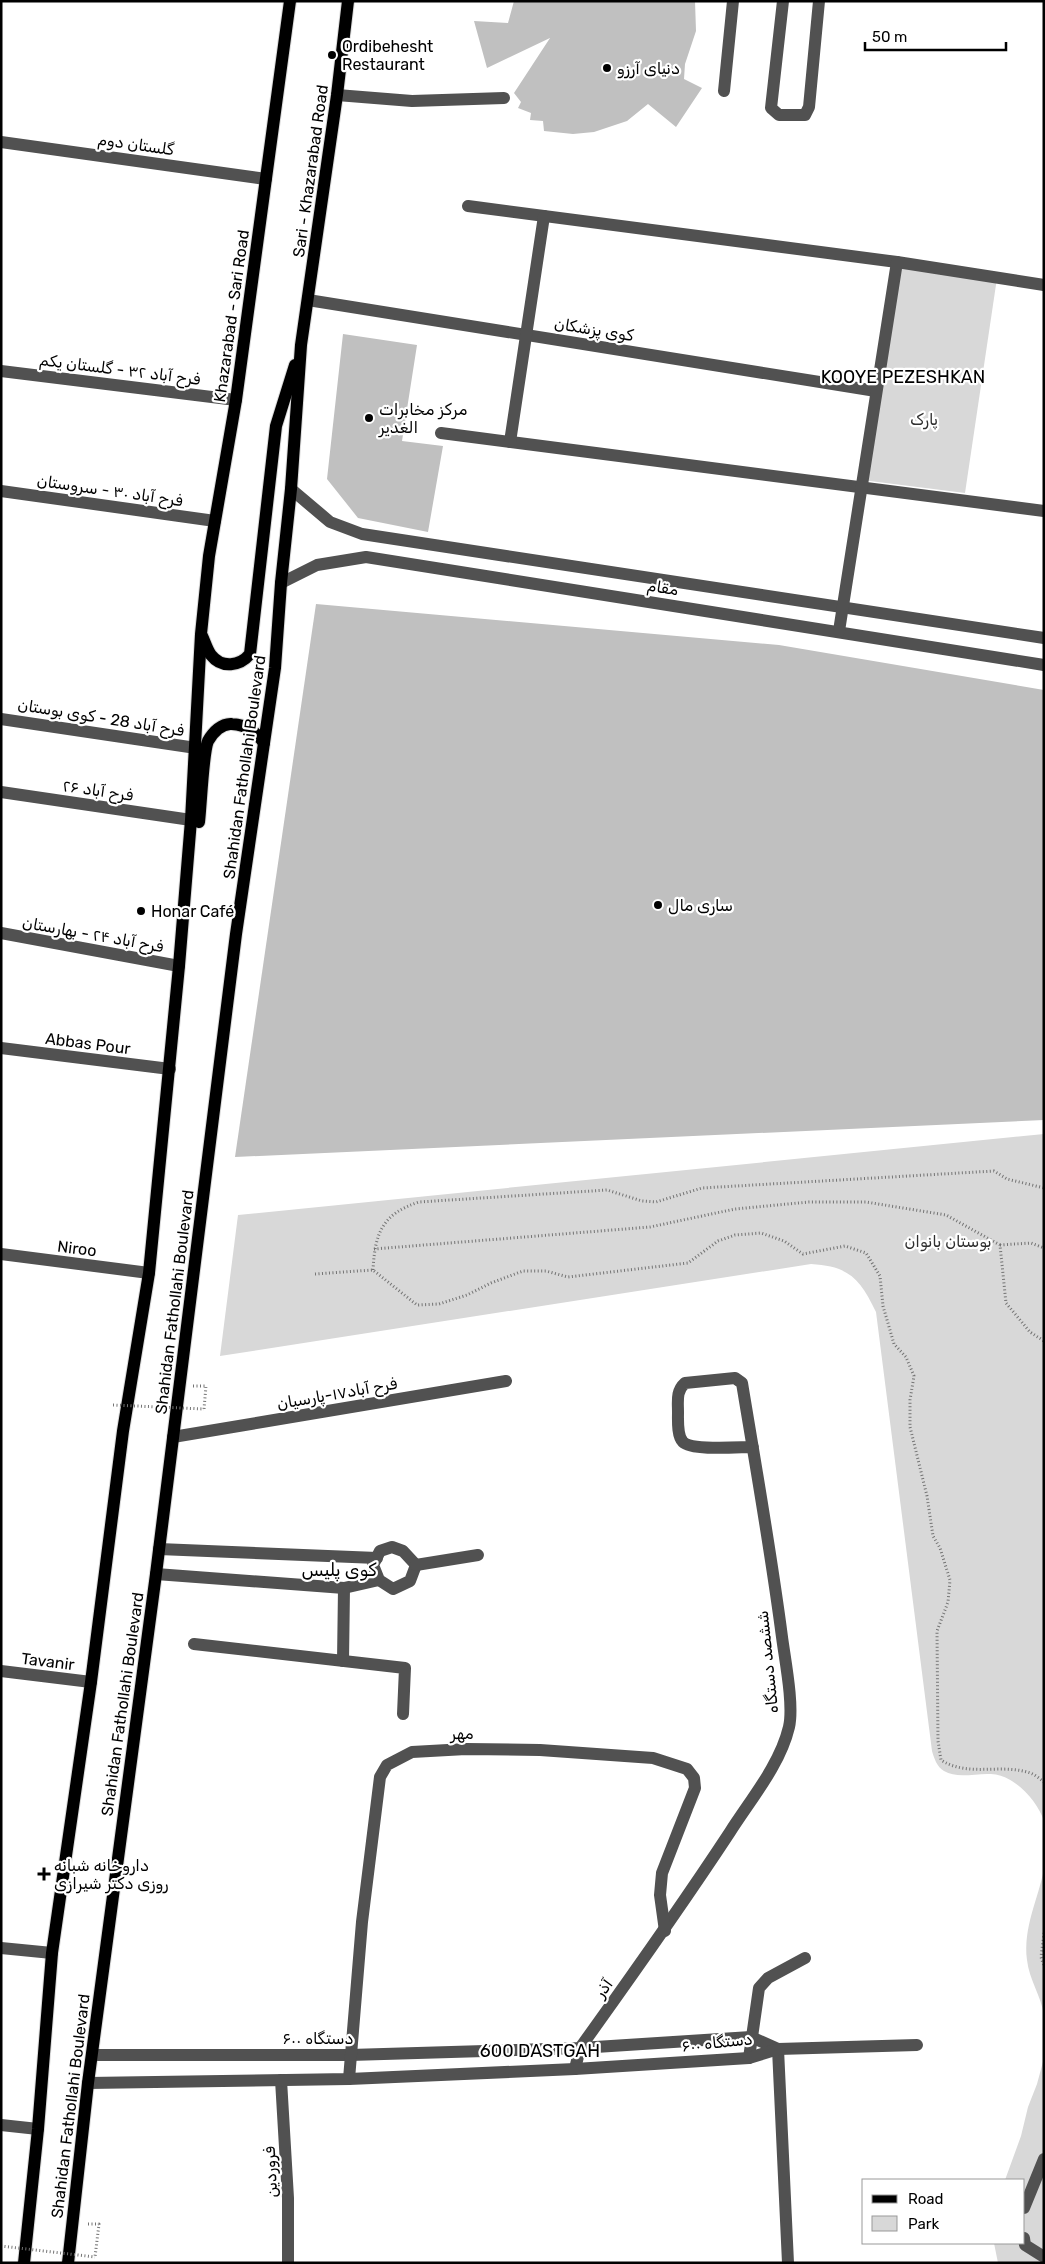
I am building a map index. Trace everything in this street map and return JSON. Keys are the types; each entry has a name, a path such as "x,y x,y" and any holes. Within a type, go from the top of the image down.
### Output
{"main road":[{"name":"Khazarabad - Sari Road","path":"201,634 215,521 236,400 290,1"},
{"name":"Sari - Khazarabad Road","path":"301,345 337,95 348,1"},
{"name":"Shahidan Fathollahi Boulevard","path":"68,2263 88,2083 160,1549 236,934 275,668 281,584 291,489 301,345"},
{"path":"201,634 210,654 219,662 230,665 243,662 250,654 276,426 301,345"},
{"name":"Shahidan Fathollahi Boulevard","path":"24,2263 38,2129 52,1953 91,1682 123,1431 149,1273 170,1069 191,820 201,634"},
{"path":"185,892 194,869 207,742 215,731 226,724 241,725 252,730 264,743"}],"street":[{"path":"724,91 733,1"},
{"path":"783,1 771,108 779,115 791,116 805,115 810,107 819,1"},
{"path":"337,95 412,101 504,98"},
{"name":"گلستان دوم","path":"1,142 266,179"},
{"path":"468,206 897,262 1044,285"},
{"path":"510,442 544,216"},
{"path":"839,631 897,262"},
{"name":"کوی پزشکان","path":"308,300 876,391"},
{"name":"فرح آباد ۳۲ - گلستان یکم","path":"1,371 236,400"},
{"path":"441,433 1044,511"},
{"name":"مقام","path":"291,489 330,522 362,534 1044,638"},
{"name":"فرح آباد ۳۰ - سروستان","path":"1,492 215,521"},
{"name":"مقام","path":"281,584 317,565 366,557 1044,665"},
{"name":"فرح آباد 28 - کوی بوستان","path":"1,719 196,748"},
{"name":"فرح آباد ۲۶","path":"1,792 191,820"},
{"name":"فرح آباد ۲۴ - بهارستان","path":"1,934 179,966"},
{"name":"Abbas Pour","path":"1,1048 170,1069"},
{"name":"Niroo","path":"1,1254 149,1273"},
{"name":"ششصد دستگاه","path":"665,1930 769,1771 789,1725 788,1685 753,1447 742,1383 735,1378 685,1383 681,1387 678,1393 679,1423 680,1437 684,1443 694,1446 753,1447"},
{"name":"فرح آباد۱۷-پارسیان","path":"173,1437 506,1381"},
{"path":"392,1547 402,1551 416,1565 410,1581 393,1589 379,1580 373,1565 380,1551 392,1547"},
{"path":"160,1549 376,1558"},
{"path":"416,1565 478,1555"},
{"path":"156,1574 344,1588 379,1580"},
{"path":"343,1661 344,1588"},
{"path":"194,1644 404,1668 403,1714"},
{"name":"Tavanir","path":"1,1672 91,1682"},
{"name":"مهر","path":"348,2079 362,1922 380,1777 387,1765 412,1752 466,1749 540,1750 653,1758 687,1768 694,1778 695,1788 662,1873 660,1886 665,1930"},
{"name":"آذر","path":"575,2069 580,2048 665,1930"},
{"path":"1,1948 52,1953"},
{"path":"749,2058 759,1988 768,1978 805,1958"},
{"name":"۶۰۰ دستگاه","path":"92,2055 350,2055 580,2048 752,2037 778,2049"},
{"path":"788,2263 778,2049 917,2045"},
{"name":"۶۰۰ دستگاه","path":"88,2083 348,2079 575,2069 749,2058 778,2049"},
{"name":"فروردین","path":"282,2080 288,2198 288,2263"},
{"path":"1,2125 38,2129"},
{"path":"1025,2206 1044,2159"},
{"path":"1025,2244 1044,2257"}],"path":[{"path":"373,1270 377,1236 387,1220 404,1207 419,1202 607,1190 642,1201 656,1202 702,1188 994,1171 1012,1182 1044,1188"},
{"path":"374,1250 650,1227 735,1209 810,1202 866,1202 946,1215 1000,1245 1031,1243 1044,1248"},
{"path":"315,1274 373,1270 417,1305 424,1305 439,1304 466,1295 523,1271 546,1271 568,1277 688,1263 718,1241 735,1235 761,1233 784,1241 803,1254 845,1246 866,1253 880,1276 883,1306 894,1344 906,1357 914,1376 910,1400 910,1427 927,1496 933,1536 940,1548 950,1580 948,1602 937,1631 938,1741 941,1760 950,1766 963,1768 1028,1772 1044,1782"},
{"path":"1000,1245 1006,1303 1030,1332 1044,1341"},
{"path":"112,1406 204,1409 206,1386"},
{"path":"1044,1933 1041,1957 1044,1966"},
{"path":"1,2246 95,2257 99,2224"}],"green space":[{"name":"پارک","path":"897,262 997,278 965,493 862,480"},
{"name":"بوستان بانوان","path":"1044,1134 1044,1821 1036,1805 1024,1790 1008,1779 1000,1775 991,1774 955,1775 939,1767 934,1757 876,1312 858,1283 844,1271 824,1265 811,1264 220,1356 238,1215"},
{"path":"1044,1869 1044,2015 1028,1967 1026,1948 1029,1925"},
{"path":"1044,2058 1044,2263 998,2263 994,2244 1025,2244 1025,2179 1005,2179"}],"building":[{"name":"دنیای آرزو","path":"514,1 695,1 696,31 685,64 684,79 702,88 676,127 648,104 627,121 594,132 573,134 544,131 543,121 530,120 531,113 518,108 521,102 514,93 550,38 487,68 474,21 508,23"},
{"name":"مرکز مخابرات الغدیر","path":"343,334 417,345 402,441 443,446 428,532 358,518 327,479"},
{"name":"ساری مال","path":"316,604 779,645 1044,690 1044,1120 235,1157"}],"place":[{"name":"Ordibehesht Restaurant","path":"332,55"},
{"name":"دنیای آرزو","path":"607,68"},
{"name":"مرکز مخابرات الغدیر","path":"369,418"},
{"name":"ساری مال","path":"658,905"},
{"name":"Honar Café","path":"141,911"},
{"name":"داروخانه شبانه روزی دکتر شیرازی","path":"44,1874"}],"district":[{"name":"KOOYE PEZESHKAN","path":"903,377"},
{"name":"کوی پلیس","path":"339,1570"},
{"name":"600 DASTGAH","path":"540,2051"}]}
